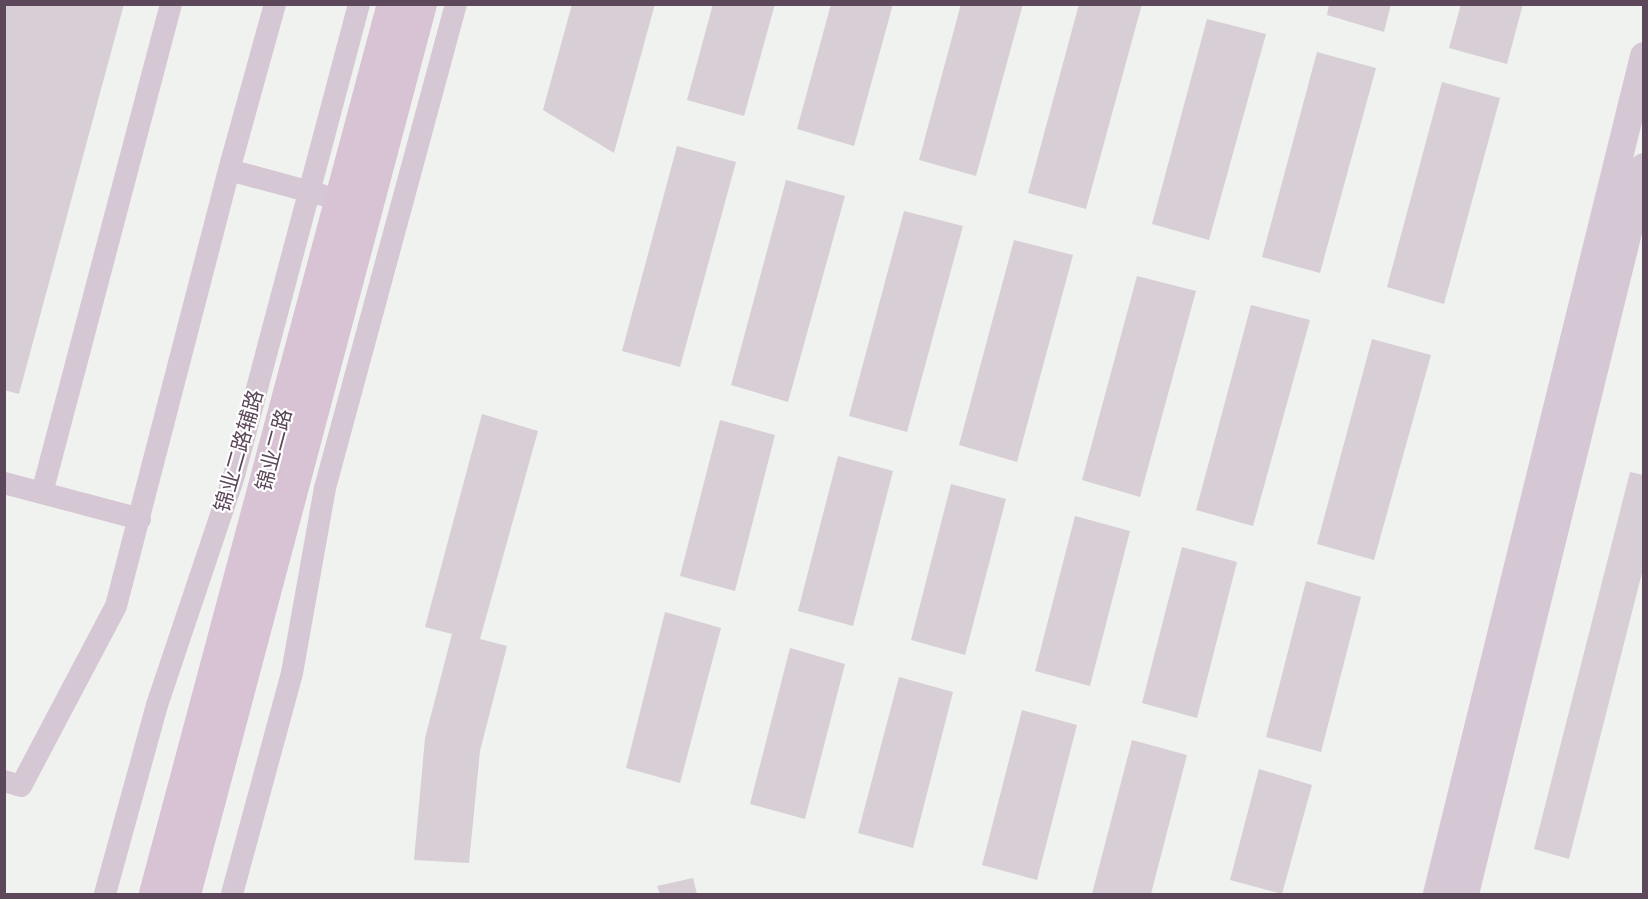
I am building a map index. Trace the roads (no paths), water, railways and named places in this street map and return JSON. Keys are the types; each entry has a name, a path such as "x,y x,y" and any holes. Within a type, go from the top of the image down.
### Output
{"main road":[{"name":"锦业二路","path":"184,894 354,203 393,4"},
{"name":"锦业二路","path":"155,894 354,203 421,4"}],"street":[{"path":"42,493 171,4"},
{"path":"4,781 21,786 116,606 275,4"},
{"name":"锦业二路辅路","path":"105,894 157,705 233,480 359,4"},
{"path":"232,894 292,673 325,488 456,4"},
{"path":"1437,894 1644,56"},
{"path":"1465,894 1644,167"},
{"path":"230,170 354,203"},
{"path":"4,483 140,519"}]}
